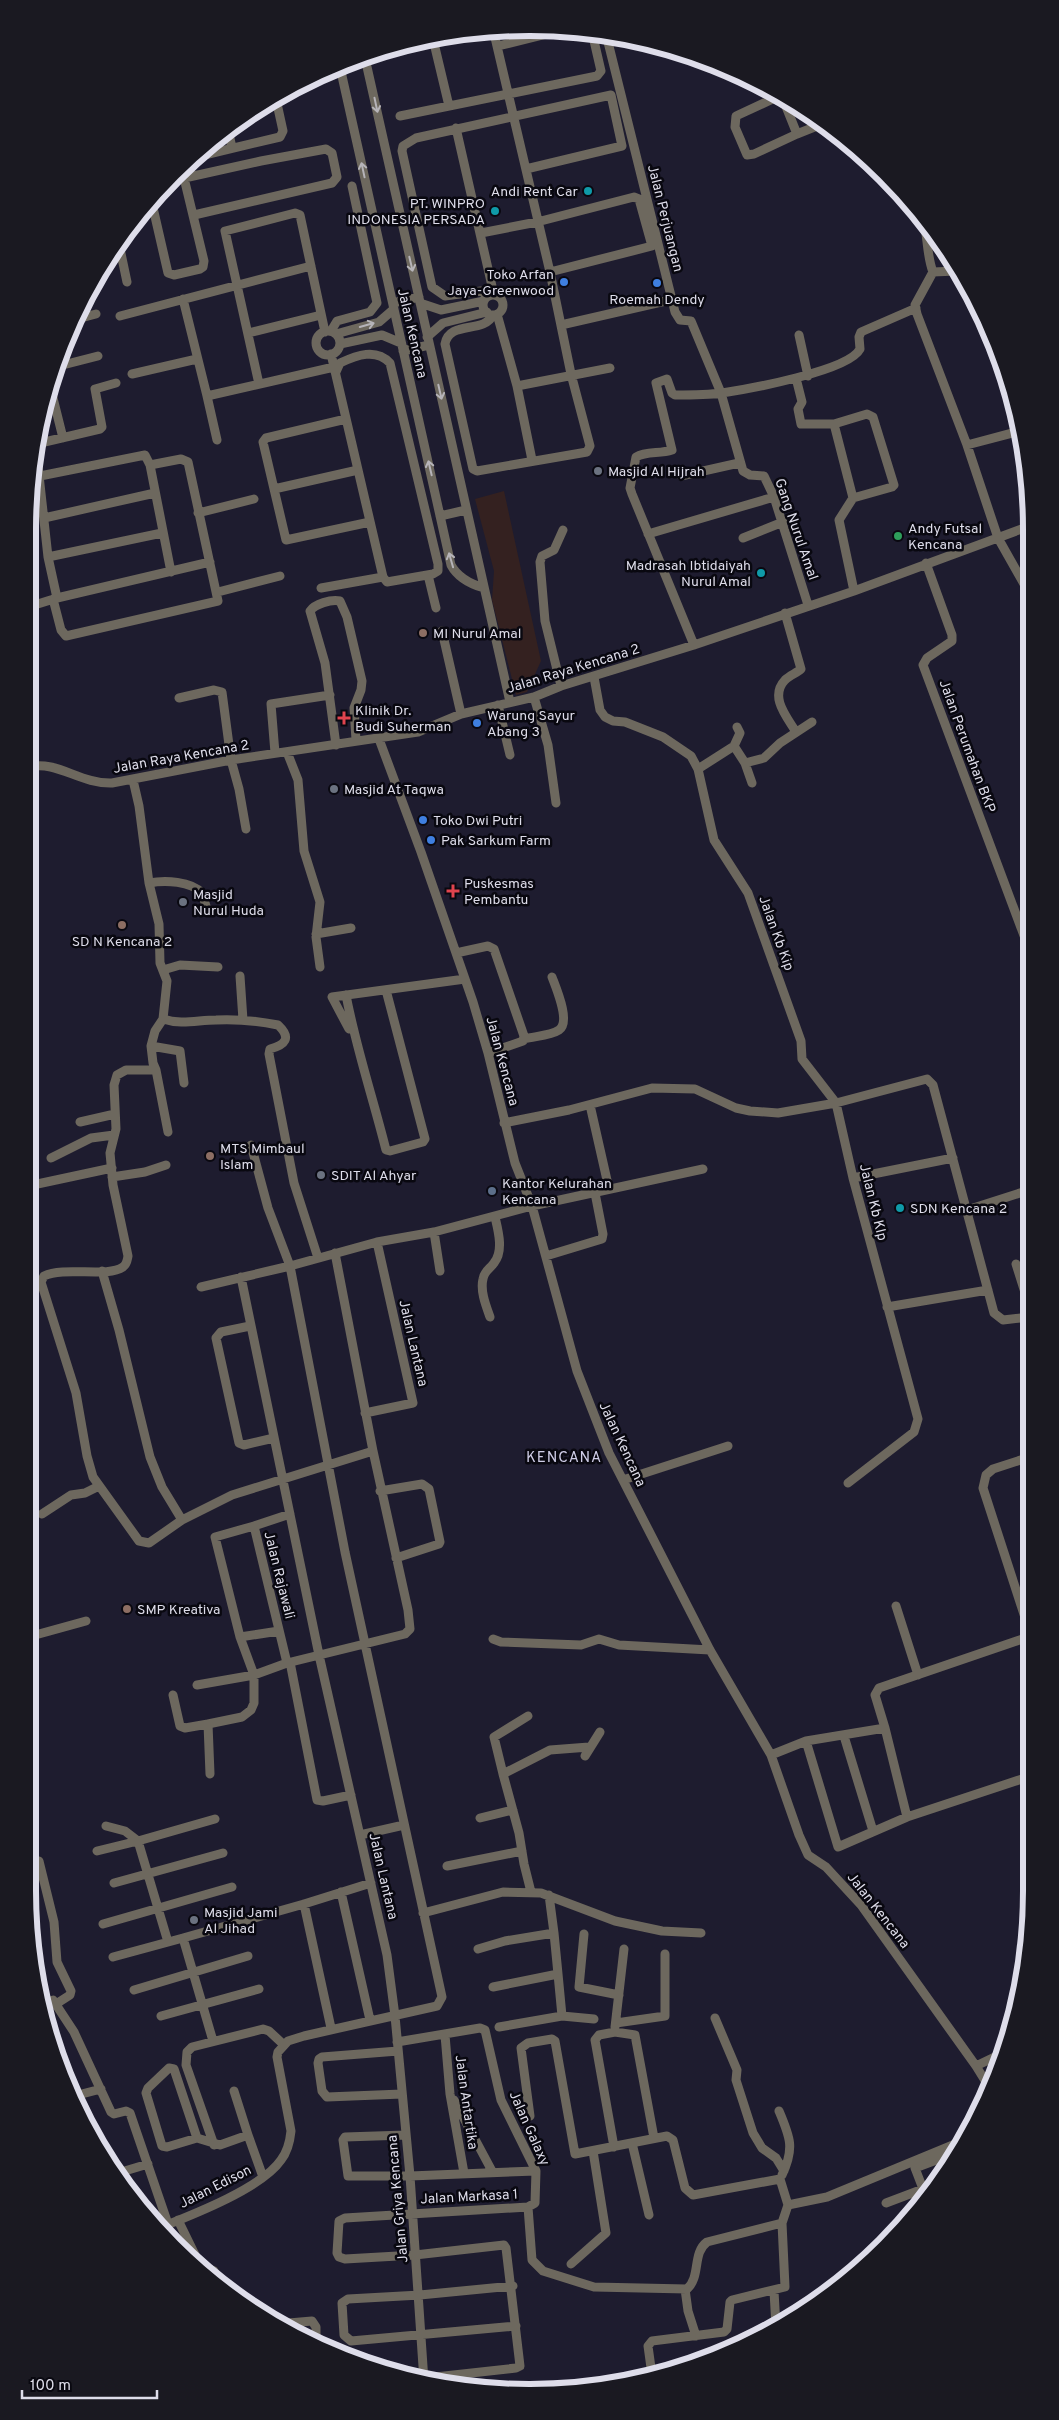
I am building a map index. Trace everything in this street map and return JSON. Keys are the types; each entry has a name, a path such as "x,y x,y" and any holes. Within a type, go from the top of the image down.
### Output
{"street":[{"path":"498,46 538,36"},
{"path":"492,313 486,323 453,332 446,337 445,344 473,469 477,471 589,450 590,446 571,374 550,272 495,37"},
{"path":"400,116 508,96 600,74 601,71 594,40"},
{"name":"Jalan Perjuangan","path":"608,43 675,312 680,320 691,321 721,393"},
{"path":"435,46 449,106"},
{"name":"Jalan Kencana","path":"366,64 426,343 510,702"},
{"name":"Jalan Kencana","path":"342,74 396,304 451,565 455,572 466,581 484,588"},
{"path":"489,297 481,291 445,296 432,287 402,150 403,146 410,140 456,128 608,94 612,97 623,143 620,147 526,169"},
{"path":"771,99 736,116 735,127 747,154 761,151 815,127"},
{"path":"211,153 283,135 277,105"},
{"path":"786,108 797,134"},
{"path":"456,128 481,233 489,297 484,307 492,313 516,386 532,460"},
{"path":"230,137 232,148"},
{"path":"184,178 326,149 332,153 337,177 332,183 194,215"},
{"path":"153,211 167,268 171,275 203,267 194,215 184,178"},
{"path":"331,332 337,321 370,312 377,303 352,186"},
{"path":"481,233 537,222 637,197 652,244 650,248 550,272"},
{"path":"259,384 224,233 228,229 298,213 300,215 321,315 340,344"},
{"path":"926,236 928,261 934,272"},
{"path":"121,253 127,282"},
{"path":"120,316 311,266"},
{"path":"934,272 950,271"},
{"path":"934,272 915,305 967,445 998,538 1023,582"},
{"path":"489,297 500,297 503,303 502,310 443,323 426,343 405,348 382,335 340,344 337,351 331,354 324,353 318,348 317,340 331,332 379,322 396,304 417,299 441,310 489,297"},
{"path":"183,299 217,440"},
{"path":"561,324 670,300"},
{"path":"694,645 638,514 630,488 636,457 641,454 661,454 672,450 656,383 667,379 672,393 675,395 721,393 808,376 851,359 860,348 858,337 861,332 916,308"},
{"path":"84,317 96,314"},
{"path":"248,332 321,315"},
{"path":"799,335 808,376"},
{"path":"207,396 335,370 340,363 349,358 376,353 382,355 390,363 438,564 438,571 428,575 387,582 382,577 370,522 335,370 331,354"},
{"path":"65,365 98,356"},
{"path":"132,374 197,359"},
{"path":"516,386 610,368"},
{"path":"796,378 802,402 798,409 802,424 834,424 871,415 894,480 892,488 853,498"},
{"path":"44,444 102,427 95,389 116,383"},
{"path":"681,476 740,463 721,393"},
{"path":"54,400 63,438"},
{"path":"346,419 264,439 274,489 286,540 370,522"},
{"path":"834,424 853,498 840,520 854,591"},
{"path":"967,445 1013,433"},
{"path":"40,476 142,454 145,455 150,465 171,572"},
{"path":"39,471 48,557 61,630 66,636 213,604 218,601 218,592 188,462 182,459 150,465"},
{"name":"Gang Nurul Amal","path":"740,463 746,474 764,476 774,496 808,605"},
{"path":"274,489 358,470"},
{"path":"44,518 155,493"},
{"path":"648,534 774,496"},
{"path":"198,512 254,499"},
{"path":"440,516 466,510"},
{"path":"743,538 783,522"},
{"name":"Jalan Raya Kencana 2","path":"36,767 47,766 93,783 133,780 231,760 418,732 461,714 534,697 561,686 694,645 854,591 1023,529"},
{"path":"561,686 545,621 540,562 542,556 554,550 563,530"},
{"path":"48,557 162,532"},
{"path":"36,605 210,562"},
{"name":"Jalan Perumahan BKP","path":"926,563 952,635 952,641 927,658 923,665 1023,933"},
{"path":"428,575 436,608"},
{"path":"218,592 280,576"},
{"path":"321,588 382,577"},
{"path":"336,745 325,663 310,611 322,603 338,600 347,617 362,681 361,690 354,708 356,740"},
{"path":"785,613 802,669 784,680 778,702 796,732"},
{"path":"442,631 461,714"},
{"path":"594,677 600,710 605,717 639,727 672,742 690,756 698,769 734,746 740,734 737,727"},
{"path":"179,698 214,690 222,692 231,760 239,789 246,829"},
{"path":"275,753 272,704 330,695"},
{"path":"534,697 548,745 556,803"},
{"path":"498,705 510,755"},
{"path":"745,763 764,758 796,732 812,722"},
{"name":"Jalan Kencana","path":"379,739 421,852 488,1053 515,1163 532,1206 577,1371 594,1416 623,1480 710,1650 771,1755 799,1836 808,1855 826,1866 861,1905 985,2080"},
{"path":"734,746 745,763 752,783"},
{"path":"287,752 298,780 304,851 320,902 316,934 320,967"},
{"name":"Jalan Kb Kip","path":"698,769 714,840 741,880 753,905 801,1041 802,1059 836,1103"},
{"path":"133,780 139,806 150,883 159,924 159,956 167,986 163,1019 156,1031 151,1046 168,1132"},
{"path":"150,883 169,881 196,888 202,893 206,906"},
{"path":"316,934 351,928"},
{"path":"456,953 488,946 494,949 524,1039"},
{"path":"163,970 180,965 218,966"},
{"path":"240,976 243,1020"},
{"path":"488,1053 524,1039 553,1033 561,1029 564,1023 564,1014 552,977"},
{"path":"354,1037 332,997 464,978"},
{"path":"346,995 354,1037 386,1150 423,1142 425,1139 386,990"},
{"path":"163,1019 175,1023 199,1020 243,1020 278,1025 285,1033 284,1044 270,1049 269,1054 294,1184 318,1258"},
{"path":"151,1046 180,1051 184,1083"},
{"path":"156,1070 126,1070 117,1075 114,1085 114,1135 110,1144 112,1173 128,1256 126,1264 122,1268 102,1271 53,1272 44,1276 41,1282 76,1393 90,1467 99,1486 119,1516 142,1543 149,1543 182,1520 232,1495 373,1451"},
{"path":"504,1122 590,1105 652,1088 695,1089 736,1108 765,1113 791,1111 836,1103 920,1080 929,1080 933,1085 994,1313 999,1319 1023,1318"},
{"name":"Jalan Kb Klp","path":"836,1103 853,1178 918,1419 914,1432 848,1483"},
{"path":"590,1105 609,1189"},
{"path":"80,1122 115,1114"},
{"path":"51,1158 91,1138 114,1135"},
{"path":"214,2145 185,2058 187,2052 192,2047 265,2030 284,2045 288,2041 331,2028 396,2016 436,2006 441,2001 366,1643 345,1552 290,1266 268,1208 251,1145"},
{"path":"853,1178 953,1158"},
{"path":"36,1185 112,1173 145,1172 166,1165"},
{"path":"201,1287 290,1266 377,1242 434,1232 532,1206 703,1169"},
{"path":"967,1210 1023,1192"},
{"path":"546,1256 602,1239 603,1234 595,1193"},
{"path":"490,1317 482,1281 485,1273 494,1264 498,1255 499,1233 495,1217"},
{"path":"434,1232 440,1271"},
{"name":"Jalan Lantana","path":"365,1413 413,1403 377,1242"},
{"path":"197,1685 254,1675 288,1663 405,1634 410,1628 408,1610 380,1491 335,1253"},
{"path":"1016,1264 1023,1286"},
{"path":"102,1271 119,1330 150,1457 162,1487 182,1520"},
{"name":"Jalan Lantana","path":"242,1277 250,1326 319,1655 387,1955 396,2016"},
{"path":"888,1307 988,1290"},
{"path":"250,1326 216,1335 222,1366 239,1443 244,1445 274,1438"},
{"path":"623,1480 728,1446"},
{"path":"1023,1459 993,1469 986,1475 983,1488 1023,1611"},
{"path":"380,1491 422,1484 429,1489 440,1542 439,1544 396,1558"},
{"path":"42,1514 70,1495 85,1493 99,1486"},
{"path":"254,1526 290,1514"},
{"name":"Jalan Rajawali","path":"254,1675 240,1637 215,1537 254,1526 288,1663 317,1800 323,1801 351,1795"},
{"path":"896,1606 918,1675"},
{"path":"36,1635 86,1621"},
{"path":"240,1637 279,1631"},
{"path":"494,1639 501,1642 587,1645 599,1639 619,1645 710,1650"},
{"path":"907,1818 875,1692 879,1688 1023,1639"},
{"path":"173,1695 180,1726 185,1728 239,1718 251,1710 254,1703 254,1675"},
{"path":"528,1716 494,1737 513,1810 531,1892"},
{"path":"208,1724 210,1774"},
{"path":"771,1755 806,1741 885,1728"},
{"path":"503,1774 550,1750 587,1751 600,1732"},
{"path":"844,1736 873,1831"},
{"path":"806,1741 838,1847 907,1818 1023,1779"},
{"path":"480,1818 513,1810"},
{"path":"97,1851 215,1819"},
{"path":"360,1835 404,1825"},
{"path":"106,1826 125,1831 138,1841 168,1942"},
{"path":"447,1866 522,1851"},
{"path":"114,1883 223,1853"},
{"path":"39,1861 54,1922 57,1962 71,1991 70,1995 56,2004"},
{"path":"113,1957 304,1904 371,1883"},
{"path":"103,1924 232,1887"},
{"path":"341,1892 370,2020"},
{"path":"423,1913 500,1893 531,1892 549,1895 625,1923 662,1932 701,1933"},
{"path":"549,1895 562,2016"},
{"path":"304,1904 331,2028"},
{"path":"478,1949 505,1941 554,1933"},
{"path":"584,1934 579,1987 619,1995"},
{"path":"183,1938 213,2041"},
{"path":"615,2032 624,1949"},
{"path":"616,2023 665,2016 664,1954"},
{"path":"134,1990 248,1956"},
{"path":"493,1987 558,1974"},
{"path":"161,2016 259,1989"},
{"path":"49,2001 52,2000 56,2004 74,2032 112,2113 126,2111 130,2113 148,2164 162,2219"},
{"name":"Jalan Griya Kencana","path":"396,2016 410,2176 411,2213 420,2296 422,2372"},
{"path":"498,2027 562,2016 594,2019"},
{"path":"651,2368 648,2346 650,2342 725,2332 730,2302 732,2300 785,2287 782,2223 788,2205 782,2179 776,2158 762,2148 753,2133 736,2080 737,2070 715,2018"},
{"name":"Jalan Galaxy","path":"445,2034 482,2028 486,2034 501,2100 536,2171 535,2203 528,2208"},
{"path":"614,2147 595,2040 600,2035 615,2032 633,2034 636,2038 654,2138"},
{"path":"402,2094 327,2097 322,2091 318,2059 398,2046 445,2034"},
{"name":"Jalan Antartika","path":"445,2034 450,2094 464,2173"},
{"path":"530,2116 521,2048 528,2043 552,2039 555,2041 575,2154 667,2136 672,2138 685,2188 693,2195 782,2179"},
{"name":"Jalan Edison","path":"167,2225 220,2201 262,2177 281,2160 290,2141 290,2120 278,2062 278,2052 284,2045"},
{"path":"976,2066 994,2058"},
{"path":"197,2138 174,2069 170,2067 148,2088 146,2093 162,2146 167,2147 197,2138 220,2146 248,2136"},
{"path":"81,2094 101,2089"},
{"path":"234,2091 262,2177"},
{"path":"450,2094 492,2171"},
{"path":"779,2111 789,2135 791,2148 790,2158 782,2179"},
{"path":"406,2135 345,2137 348,2176 410,2176 492,2171 536,2171"},
{"path":"632,2143 649,2215"},
{"path":"572,2264 606,2233 593,2151"},
{"path":"788,2205 826,2197 947,2154"},
{"path":"923,2189 915,2168 947,2154"},
{"path":"124,2171 148,2164"},
{"path":"886,2203 919,2193"},
{"path":"528,2208 532,2260 543,2271 594,2287 684,2289 692,2283 700,2251 707,2242 782,2223"},
{"name":"Jalan Markasa 1","path":"415,2255 342,2258 337,2253 340,2220 411,2213 528,2208"},
{"path":"178,2220 193,2250"},
{"path":"415,2255 504,2245 507,2250 513,2286 521,2363 519,2367 447,2377"},
{"path":"513,2286 420,2296 345,2300 342,2303 344,2335 348,2340 516,2326"},
{"path":"684,2289 688,2311 696,2336"},
{"path":"774,2291 775,2318"},
{"path":"292,2323 312,2321 316,2327 316,2335"}],"shaded area":[{"path":"504,491 541,661 527,692 516,695 492,600 494,571 475,499"}],"place":[{"name":"Andi Rent Car","path":"588,191"},
{"name":"PT. WINPRO INDONESIA PERSADA","path":"495,211"},
{"name":"Toko Arfan Jaya-Greenwood","path":"564,282"},
{"name":"Roemah Dendy","path":"657,283"},
{"name":"Masjid Al Hijrah","path":"598,471"},
{"name":"Andy Futsal Kencana","path":"898,536"},
{"name":"Madrasah Ibtidaiyah Nurul Amal","path":"761,573"},
{"name":"MI Nurul Amal","path":"423,633"},
{"name":"Klinik Dr. Budi Suherman","path":"344,718"},
{"name":"Warung Sayur Abang 3","path":"477,723"},
{"name":"Masjid At Taqwa","path":"334,789"},
{"name":"Toko Dwi Putri","path":"423,820"},
{"name":"Pak Sarkum Farm","path":"431,840"},
{"name":"Puskesmas Pembantu","path":"453,891"},
{"name":"Masjid Nurul Huda","path":"183,902"},
{"name":"SD N Kencana 2","path":"122,925"},
{"name":"MTS Mimbaul Islam","path":"210,1156"},
{"name":"SDIT Al Ahyar","path":"321,1175"},
{"name":"Kantor Kelurahan Kencana","path":"492,1191"},
{"name":"SDN Kencana 2","path":"900,1208"},
{"name":"SMP Kreativa","path":"127,1609"},
{"name":"Masjid Jami Al Jihad","path":"194,1920"}],"district":[{"name":"KENCANA","path":"564,1457"}]}
